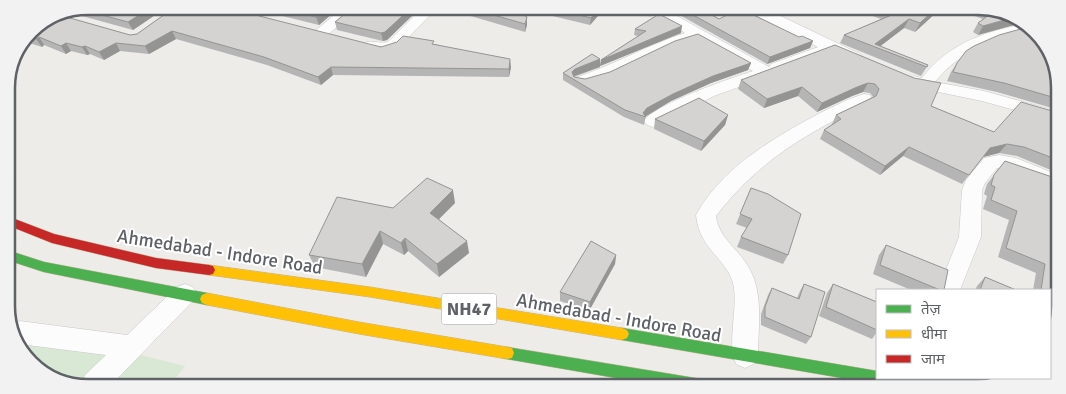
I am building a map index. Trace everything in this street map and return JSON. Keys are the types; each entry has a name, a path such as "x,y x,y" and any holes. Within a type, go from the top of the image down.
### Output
{"highway":[{"name":"Ahmedabad - Indore Road","path":"15,223 52,238 156,263 876,378"},
{"name":"NH47","path":"15,257 44,266 359,328 660,379"},
{"path":"359,328 363,315"}],"street":[{"path":"339,37 316,31 341,15"},
{"path":"356,42 388,48 423,15"},
{"path":"661,15 698,33 766,72"},
{"path":"766,15 831,47 873,64"},
{"path":"925,85 936,70 971,42 1021,29"},
{"path":"581,81 605,73 666,44 698,33"},
{"path":"653,121 684,102 724,84 766,72 831,47"},
{"path":"898,75 925,85 984,96 1051,116"},
{"path":"745,356 746,288 740,274 710,234 706,226 706,215 742,174 789,137 824,117 864,99"},
{"path":"949,289 970,237 972,190 976,180 991,163 999,161 1009,163 1051,180"},
{"path":"99,379 185,294"},
{"path":"20,332 132,347"}],"green space":[{"path":"17,324 185,366 175,379 74,378 47,367 40,361 27,347"}],"building":[{"path":"102,15 139,15 128,22"},
{"path":"164,15 255,15 381,47 397,42 403,36 434,41 432,44 510,59 509,69 331,67 318,77 264,57 172,31 145,46 116,43 99,52 85,46 66,43 61,46 39,37 34,38 47,27 69,18 130,35 137,34"},
{"path":"343,15 403,15 385,32 381,33 335,22"},
{"path":"494,15 523,15 527,17 525,24"},
{"path":"579,15 593,15 591,18"},
{"path":"657,15 682,26 601,60 646,31 635,29"},
{"path":"693,15 712,15 719,19 727,15 753,15 799,37 802,36 813,41 770,57"},
{"path":"892,15 929,15 920,23 909,19 875,44 928,65 927,67 844,35"},
{"path":"988,16 1004,20 983,26 978,23"},
{"path":"1021,29 1036,43 1049,69 1051,97 1004,83 953,72 966,51 999,35"},
{"path":"698,34 751,63 713,76 673,94 647,108 643,113 646,117 625,110 563,73 592,54 600,59 575,69 572,72 574,77 585,79 610,72 675,41"},
{"path":"835,45 914,78 941,83 931,106 994,132 1021,102 1051,111 1051,157 1024,147 1007,144 990,148 969,175 909,147 885,166 824,130 841,119 836,115 876,96 879,89 875,84 868,83 822,103 802,87 767,99 741,80"},
{"path":"699,98 728,115 704,141 655,119"},
{"path":"1005,161 1051,177 1051,289 1041,289 1045,264 1006,248 1017,211 991,200 995,187 991,185 994,175"},
{"path":"427,178 453,190 430,213 467,241 437,264 405,238 401,243 380,231 362,264 309,255 337,197 393,208"},
{"path":"751,188 768,194 801,214 788,255 741,237 752,219 740,214"},
{"path":"591,241 616,255 590,302 560,292"},
{"path":"886,245 948,270 944,289 938,289 880,265"},
{"path":"985,277 1014,289 980,289"},
{"path":"804,284 825,292 811,337 765,317 765,307 772,288 799,299"},
{"path":"833,284 876,302 876,330 826,307"}],"traffic: fast":[{"path":"15,258 44,267 207,299"},
{"path":"622,334 876,377"},
{"path":"507,353 660,379"}],"traffic: slow":[{"path":"209,270 370,292 622,334"},
{"path":"207,299 359,328 507,353"}],"traffic: jam":[{"path":"15,223 52,238 156,263 209,270"}]}
